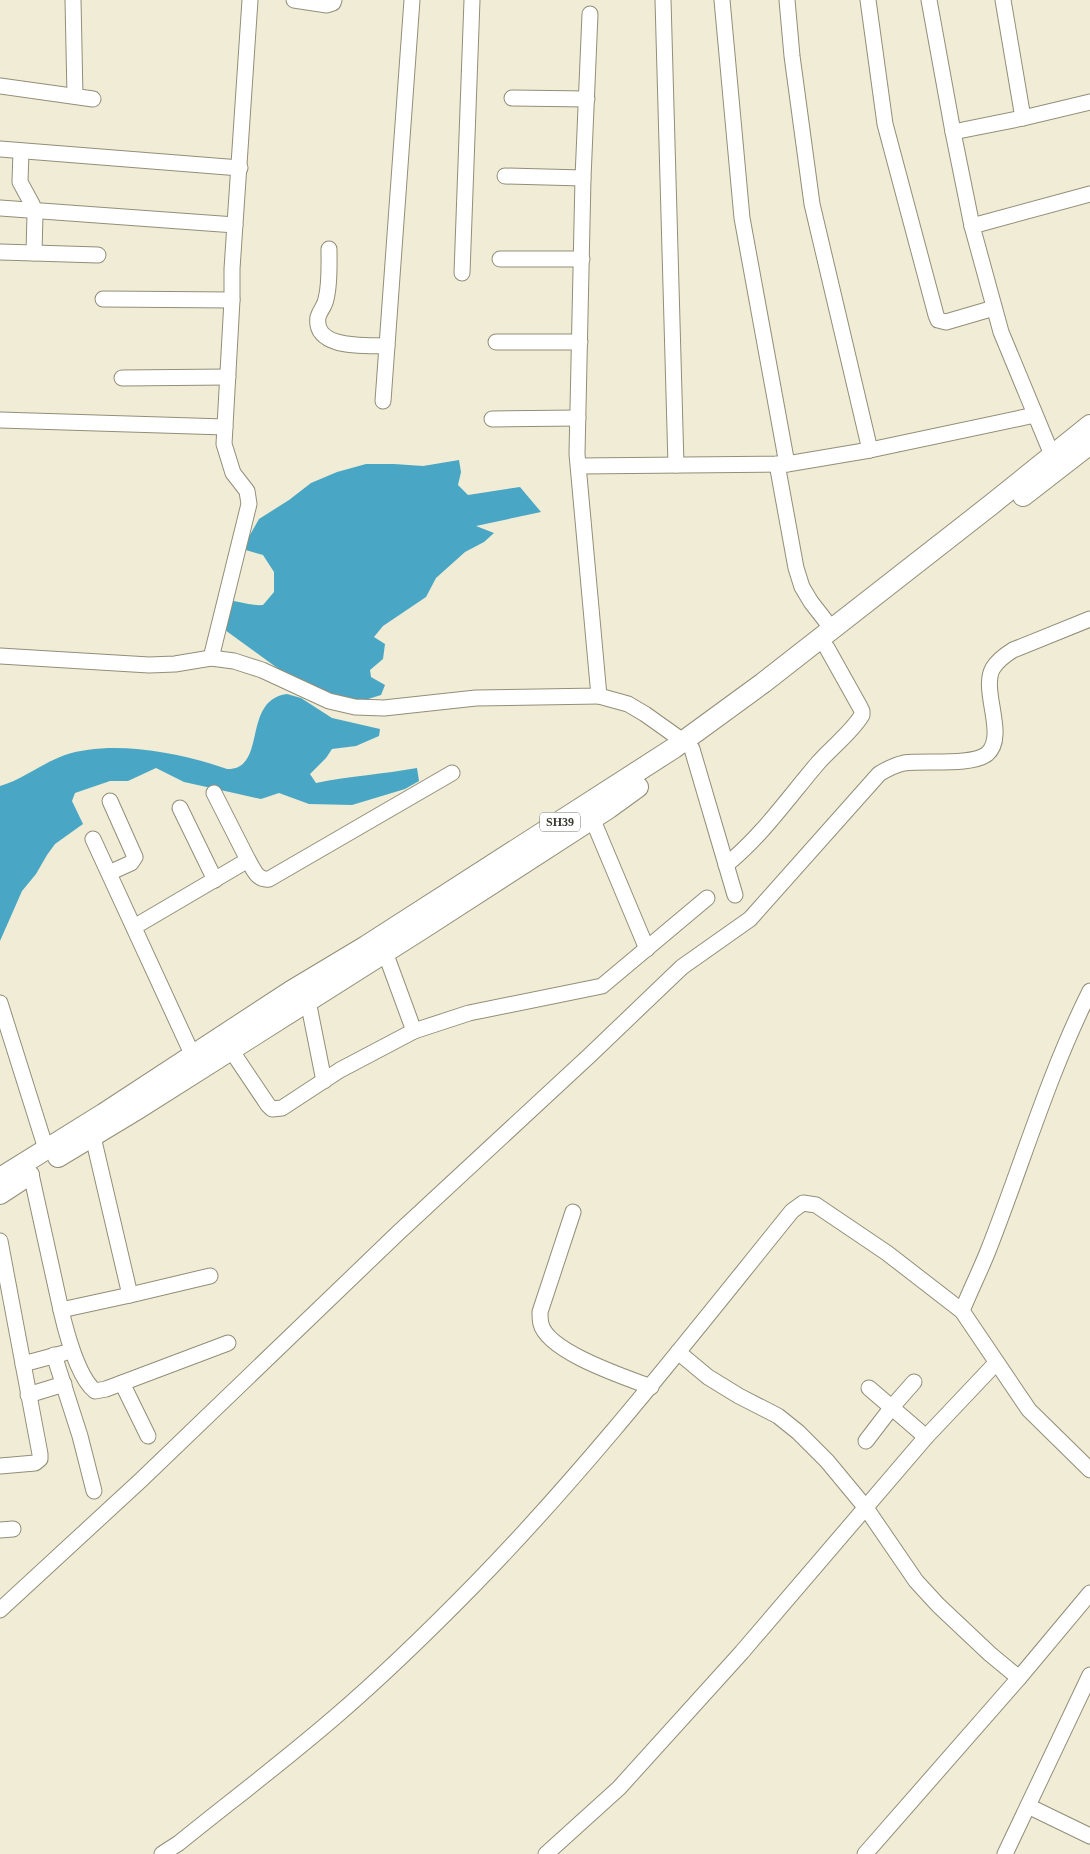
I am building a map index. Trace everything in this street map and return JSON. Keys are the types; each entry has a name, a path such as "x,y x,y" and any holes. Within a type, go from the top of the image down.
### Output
{"main road":[{"name":"SH39","path":"830,638 1090,425"},
{"name":"SH39","path":"0,1178 193,1056 227,1043 308,1001 592,818 1090,444"},
{"name":"SH39","path":"0,1194 93,1137 456,886 688,745"}],"street":[{"path":"72,0 75,96"},
{"path":"210,658 249,504 247,491 233,473 227,459 224,444 232,269 250,0"},
{"path":"294,0 327,5 334,0"},
{"path":"383,401 412,0"},
{"path":"462,273 472,0"},
{"path":"663,0 676,465"},
{"path":"722,0 742,218 782,464 796,568 802,586 830,638 860,707 862,716 818,763 760,834 726,865"},
{"path":"788,0 792,56 812,204 870,450"},
{"path":"868,0 885,124 936,315 942,322 946,322 994,308"},
{"path":"929,0 972,226 1000,332 1052,455"},
{"path":"1003,0 1023,118"},
{"path":"590,14 583,178 578,418 579,466 598,696"},
{"path":"0,86 93,99"},
{"path":"512,98 586,99"},
{"path":"953,132 1090,102"},
{"path":"0,149 240,168"},
{"path":"21,151 20,182 34,210 36,226 34,253"},
{"path":"505,176 583,178"},
{"path":"972,226 1090,194"},
{"path":"0,208 235,225"},
{"path":"329,249 327,298 318,318 318,326 321,333 336,343 387,346"},
{"path":"0,252 98,256"},
{"path":"500,259 582,259"},
{"path":"103,299 232,300"},
{"path":"496,342 580,342"},
{"path":"122,378 228,377"},
{"path":"579,466 782,464 870,450 1035,415"},
{"path":"492,419 578,418"},
{"path":"0,420 225,427"},
{"path":"0,1610 141,1480 398,1233 682,967 750,919 879,774 893,766 904,763 974,760 987,754 992,749 995,738 990,680 992,670 1002,658 1013,650 1090,619"},
{"path":"0,656 149,665 175,664 210,658 234,661 262,670 329,701 355,707 384,708 476,698 598,696 628,704 688,745 735,895"},
{"path":"214,793 248,860 260,878 269,880 452,773"},
{"path":"109,873 131,863 134,857 110,801"},
{"path":"180,808 215,880"},
{"path":"592,818 647,949"},
{"path":"93,839 193,1056"},
{"path":"134,927 248,860"},
{"path":"227,1043 272,1109 282,1108 340,1070 414,1031 469,1013 602,986 707,898"},
{"path":"384,952 414,1031"},
{"path":"962,1311 988,1251 1041,1104 1073,1024 1090,992"},
{"path":"308,1001 324,1081"},
{"path":"0,1003 46,1149"},
{"path":"93,1137 130,1295"},
{"path":"31,1174 68,1340 90,1387 96,1391 122,1383 228,1343"},
{"path":"162,1854 182,1848 334,1718 406,1652 477,1582 563,1488 651,1387 792,1211 802,1203 816,1205 871,1242 962,1311 1029,1410 1090,1470"},
{"path":"573,1212 540,1312 541,1325 552,1340 571,1354 602,1369 651,1387"},
{"path":"0,1241 40,1454 40,1459 35,1463 0,1466"},
{"path":"61,1310 210,1276"},
{"path":"23,1364 72,1350"},
{"path":"678,1352 708,1377 739,1396 778,1416 798,1432 827,1461 866,1508 916,1581 938,1605 990,1654 1019,1678"},
{"path":"54,1355 80,1436 94,1491"},
{"path":"546,1854 619,1788 742,1652 926,1437 996,1363"},
{"path":"866,1441 914,1382"},
{"path":"122,1383 148,1436"},
{"path":"28,1395 64,1384"},
{"path":"869,1388 926,1437"},
{"path":"864,1854 1019,1678 1090,1593"},
{"path":"1005,1854 1086,1693 1090,1675"},
{"path":"1028,1806 1090,1836"}],"water":[{"path":"459,460 461,472 458,485 468,495 520,487 541,512 476,526 494,533 484,542 465,552 436,578 426,597 383,626 374,637 385,644 383,659 370,670 371,677 385,685 381,695 365,700 346,702 291,678 225,630 226,600 263,605 274,592 274,572 263,555 242,549 259,519 311,483 337,472 366,464 423,466"},
{"path":"287,694 301,698 332,718 380,729 379,736 356,746 332,749 310,774 316,783 417,768 419,781 405,789 352,805 309,804 279,793 261,799 184,782 156,768 128,781 110,781 75,793 72,801 83,824 55,844 47,855 36,874 22,891 0,941 0,786 65,755 84,750 104,748 125,748 168,753 227,769 239,766 247,759 264,708 273,699"}]}
